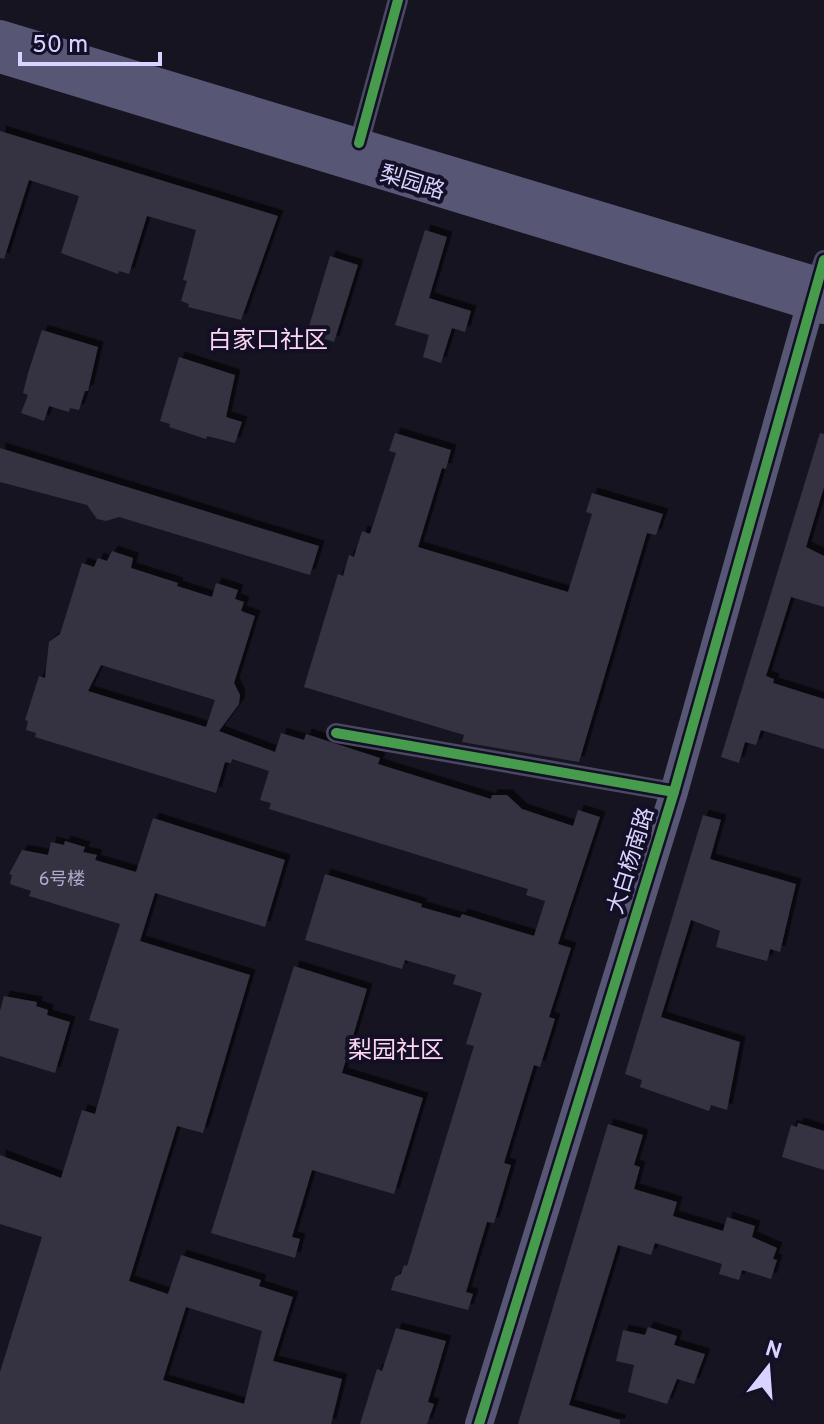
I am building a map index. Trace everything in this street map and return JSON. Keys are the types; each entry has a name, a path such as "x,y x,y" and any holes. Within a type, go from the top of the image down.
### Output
{"main road":[{"name":"梨园路","path":"0,34 820,288"},
{"name":"梨园路","path":"0,59 820,288"},
{"name":"大白杨南路","path":"479,1424 674,792 820,288"}],"street":[{"path":"359,143 398,0"},
{"path":"336,733 674,792"}],"building":[{"path":"0,131 278,216 241,320 188,307 189,304 181,301 196,230 147,216 129,274 119,271 118,274 61,253 79,196 29,180 4,259 0,258"},
{"path":"425,230 447,237 429,298 471,311 465,332 452,328 441,363 423,357 429,335 395,325"},
{"path":"330,256 358,265 334,342 307,333"},
{"path":"42,330 98,347 88,391 85,391 79,410 70,408 69,412 49,406 44,421 21,413 28,395 23,393 28,373"},
{"path":"179,357 235,375 226,417 242,422 235,443 207,436 206,439 160,421"},
{"path":"395,433 451,450 446,469 442,468 418,547 568,592 592,514 586,512 592,493 663,514 656,535 647,533 579,762 462,742 464,735 304,687 338,574 343,576 349,555 354,557 362,531 370,534 396,453 389,451"},
{"path":"820,433 824,434 824,487 806,547 824,556 824,607 791,597 766,676 774,679 773,683 824,699 824,749 761,730 756,745 745,742 739,763 721,757"},
{"path":"0,448 319,546 310,575 119,517 106,521 97,519 87,505 0,482"},
{"path":"112,551 133,558 131,568 212,597 216,583 238,590 235,599 244,602 241,611 255,616 234,683 240,695 239,704 219,731 275,752 281,733 304,740 306,734 380,758 378,764 491,799 492,795 507,795 522,809 573,826 578,810 600,817 558,944 571,948 549,1017 555,1019 540,1067 534,1065 504,1163 511,1165 494,1223 487,1222 466,1292 473,1294 468,1310 391,1290 395,1277 401,1274 404,1265 407,1266 474,1046 466,1044 482,993 453,984 456,975 405,960 402,969 305,940 325,874 422,904 421,907 460,918 462,914 534,936 545,901 526,895 528,889 269,809 271,803 260,800 269,771 232,759 231,763 225,762 216,793 35,737 36,733 26,730 28,721 25,720 39,676 45,678 49,642 60,634 82,563 94,567 98,558 107,561","holes":["101,665 215,700 206,727 88,691"]},
{"path":"703,815 721,820 710,859 796,884 780,952 770,949 767,961 716,947 720,931 691,920 661,1017 740,1042 727,1110 711,1105 709,1111 640,1087 642,1080 625,1074"},
{"path":"153,818 285,860 265,927 155,893 140,941 250,975 203,1133 177,1126 129,1281 168,1294 181,1255 261,1280 259,1286 293,1297 273,1361 342,1379 331,1424 0,1424 0,1372 42,1237 0,1224 0,1155 61,1178 82,1110 95,1114 119,1029 89,1020 120,924 29,896 31,891 10,884 12,875 9,874 22,850 48,855 51,842 64,845 65,841 85,847 83,852 97,855 95,860 136,872","holes":["186,1307 262,1331 244,1404 163,1380"]},
{"path":"294,966 367,989 342,1073 423,1098 394,1194 312,1170 292,1237 300,1239 295,1258 211,1233"},
{"path":"4,996 37,1002 36,1006 48,1010 47,1015 70,1022 55,1073 0,1056 0,1011"},
{"path":"798,1123 824,1131 824,1170 782,1157 791,1125 797,1127"},
{"path":"608,1124 643,1135 634,1165 640,1167 634,1189 677,1202 673,1216 723,1231 727,1217 755,1226 752,1237 777,1248 773,1259 777,1260 771,1279 742,1270 739,1280 719,1274 722,1264 655,1243 651,1255 618,1245 569,1405 620,1420 620,1424 518,1424"},
{"path":"648,1327 677,1336 674,1345 705,1354 694,1384 677,1379 667,1404 628,1392 634,1365 616,1361 623,1330 645,1335"},
{"path":"396,1328 446,1341 428,1402 434,1404 427,1424 360,1424 377,1369 382,1371"}],"cycle path":[{"path":"359,143 398,0"},
{"path":"479,1424 674,792 824,260"},
{"path":"336,733 674,792"}],"district":[{"name":"白家口社区","path":"268,342"},
{"name":"梨园社区","path":"396,1052"}]}
